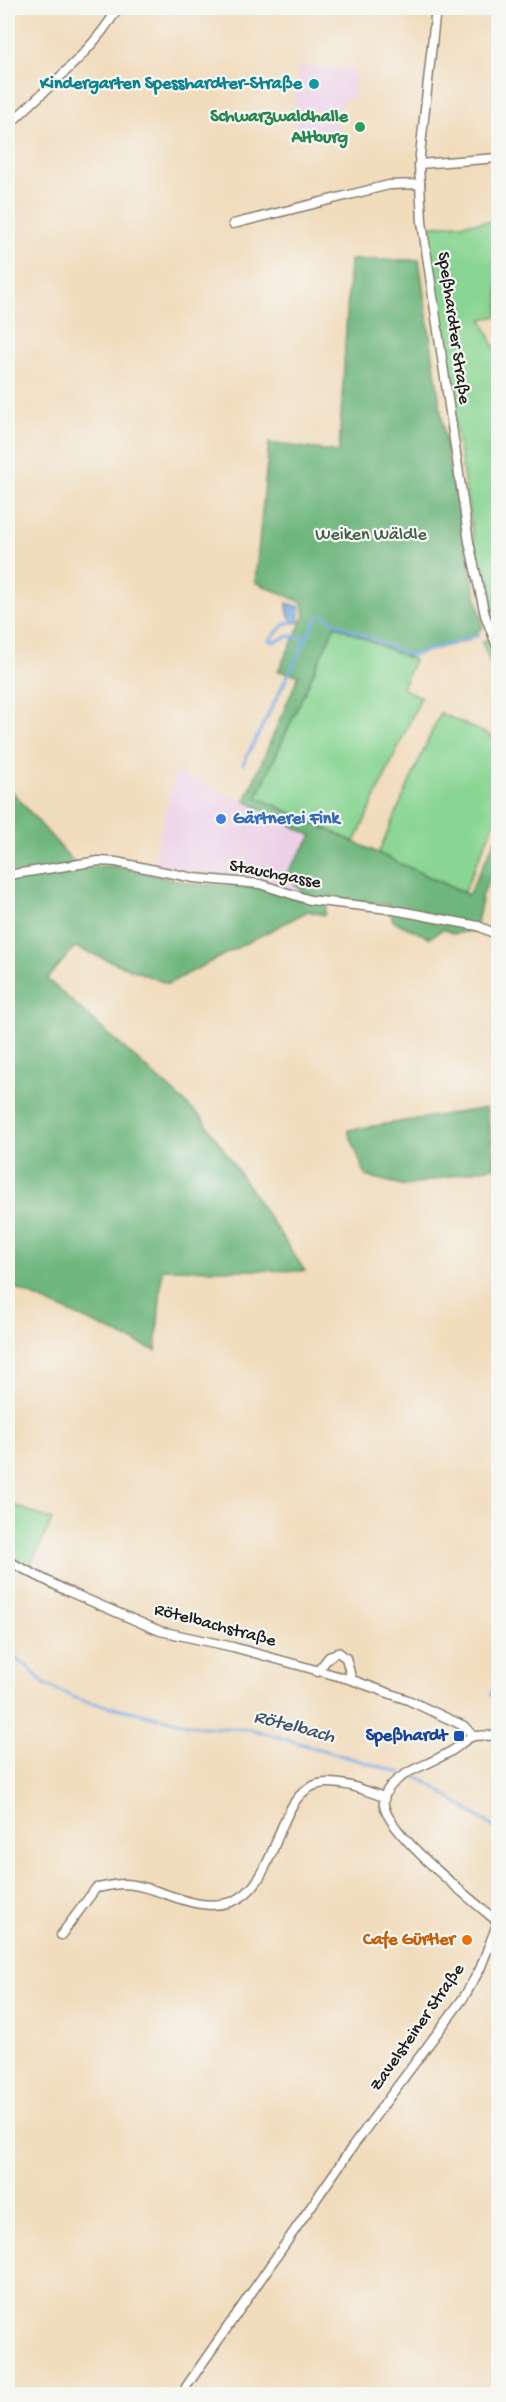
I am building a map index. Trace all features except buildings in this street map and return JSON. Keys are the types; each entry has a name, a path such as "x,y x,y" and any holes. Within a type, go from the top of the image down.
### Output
{"street":[{"path":"8,126 77,62 99,37 118,8"},
{"name":"Speßhardter Straße","path":"436,8 419,164 422,222 456,465 480,598 498,649"},
{"path":"419,164 498,158"},
{"path":"233,224 389,185 420,184"},
{"name":"Stauchgasse","path":"8,875 99,861 116,862 194,878 260,884 310,900 389,909 478,926 498,935"},
{"name":"Rötelbachstraße","path":"8,1561 65,1590 160,1631 233,1647 352,1680 408,1700 464,1726 473,1736"},
{"path":"317,1672 329,1657 338,1652 346,1658 352,1680"},
{"path":"498,1736 473,1736 446,1754 414,1769 400,1778 384,1797 383,1804 388,1816 404,1835 452,1884 498,1922"},
{"path":"61,1935 96,1888 123,1884 153,1890 192,1903 212,1905 230,1902 249,1893 267,1868 289,1809 308,1789 324,1783 348,1785 384,1797"},
{"name":"Zavelsteiner Straße","path":"184,2394 186,2387 353,2146 464,1997 480,1969 498,1922"}],"shaded area":[{"path":"298,65 355,70 353,99 344,98 343,108 338,108 335,140 292,138"},
{"name":"Gärtnerei Fink","path":"175,772 238,798 313,837 302,893 153,865"}],"green space":[{"path":"498,221 498,316 482,319 498,356 498,642 481,586 426,239 432,226"},
{"name":"Weiken Wäldle","path":"350,260 419,260 449,466 483,627 468,640 406,657 335,625 257,797 468,895 497,837 498,861 480,899 482,900 475,930 454,934 443,929 430,938 393,921 389,905 327,897 325,915 308,911 168,984 75,947 47,979 203,1119 305,1271 162,1269 156,1351 8,1285 8,787 78,867 115,866 193,884 258,887 301,900 302,893 287,873 312,836 245,801 299,675 278,671 305,616 303,603 255,582 269,443 339,452"},
{"path":"335,625 414,660 402,688 421,697 355,842 257,797"},
{"path":"490,639 498,659 498,683 482,642"},
{"path":"440,713 498,739 498,814 464,892 378,854"},
{"path":"486,1108 496,1166 406,1186 366,1176 348,1130"},
{"path":"8,1503 52,1520 30,1566 8,1555"}],"water":[{"path":"287,603 300,607 300,622 294,623 290,618"}],"waterway":[{"path":"324,615 334,622 410,656 479,635"},
{"path":"243,764 318,616"},
{"path":"292,621 283,626 269,640 273,642 291,636 306,638"},
{"path":"498,1548 498,1558"},
{"name":"Rötelbach","path":"8,1655 26,1665 46,1685 80,1700 202,1727 250,1729 402,1773"},
{"path":"498,1658 494,1666 498,1677"},
{"path":"491,1695 498,1679"},
{"name":"Rötelbach","path":"409,1775 422,1779 498,1830"}],"place":[{"name":"Kindergarten Spesshardter-Straße","path":"314,84"},
{"name":"Schwarzwaldhalle Altburg","path":"360,127"},
{"name":"Gärtnerei Fink","path":"221,819"},
{"name":"Speßhardt","path":"459,1736"},
{"name":"Cafe Gürtler","path":"467,1940"}]}
